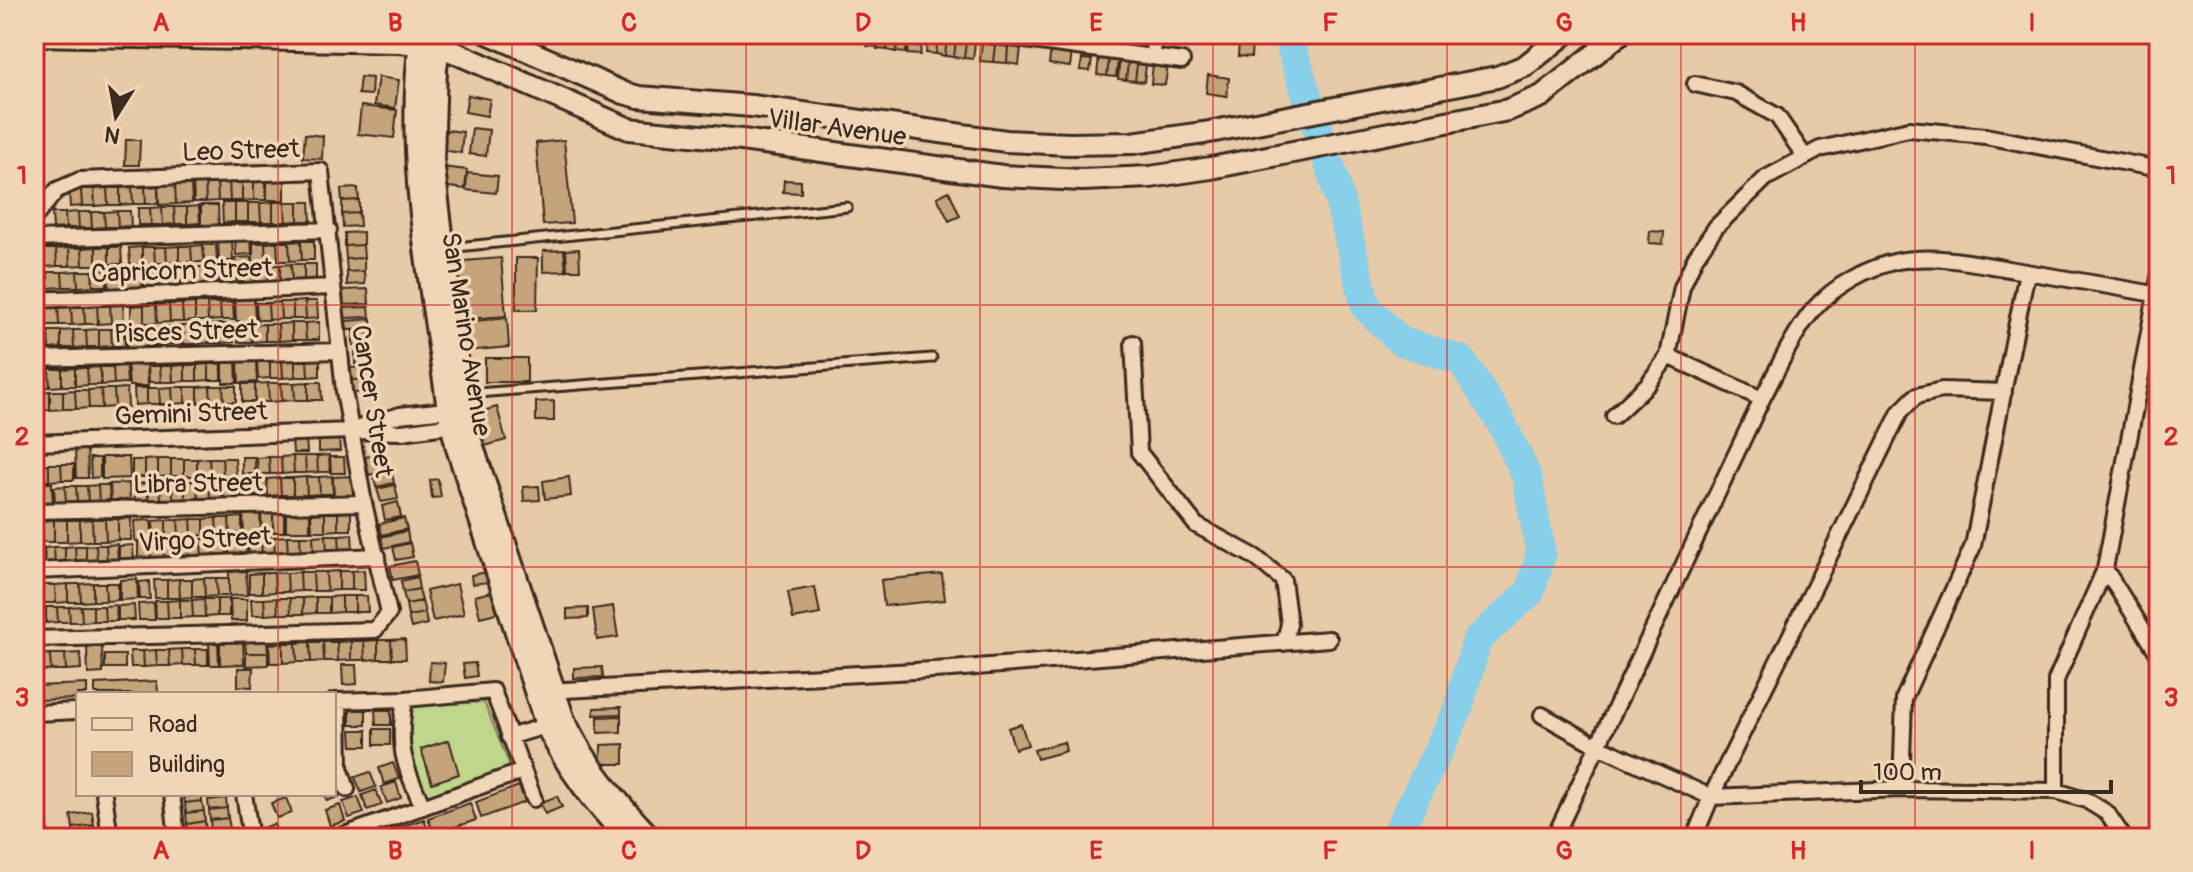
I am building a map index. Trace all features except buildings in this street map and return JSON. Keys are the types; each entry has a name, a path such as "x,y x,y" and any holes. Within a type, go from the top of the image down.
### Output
{"main road":[{"name":"Villar Avenue","path":"490,34 639,97 752,106 1006,141 1069,144 1132,143 1204,133 1510,73 1525,66 1565,34"},
{"name":"Villar Avenue","path":"40,35 430,39 610,122 645,132 742,140 1002,176 1082,180 1150,177 1211,168 1524,105 1567,78 1620,34"},
{"name":"San Marino Avenue","path":"430,39 434,249 458,412 555,723"},
{"path":"555,723 561,757 581,787 627,838"},
{"path":"555,723 651,838"}],"street":[{"path":"980,34 1096,41 1153,57 1182,61"},
{"path":"1153,57 1154,34"},
{"path":"1695,84 1736,93 1777,116 1805,157"},
{"path":"1614,416 1648,384 1668,356 1682,287 1695,258 1716,227 1766,178 1820,149 1909,129 1985,136 2159,169"},
{"name":"Leo Street","path":"34,218 57,190 80,180 321,171"},
{"name":"Cancer Street","path":"34,639 375,630 389,613 350,431 321,171"},
{"name":"Capricorn Street","path":"34,239 329,230"},
{"path":"1554,838 1762,399 1797,333 1815,308 1835,290 1863,273 1897,261 1928,258 2158,295"},
{"path":"1901,789 1904,698 1973,546 2027,272"},
{"path":"2056,791 2056,680 2105,569 2159,278"},
{"name":"Capricorn Street","path":"34,300 332,287"},
{"path":"1133,343 1139,452 1196,525 1255,557 1283,580 1289,624 1284,643"},
{"name":"Pisces Street","path":"34,359 339,351"},
{"path":"1668,356 1762,399"},
{"path":"1694,838 1711,797 1900,412 1916,396 1942,390 2004,392"},
{"name":"Gemini Street","path":"34,443 350,431 400,415 458,412"},
{"name":"Libra Street","path":"34,511 364,503"},
{"name":"Virgo Street","path":"34,571 378,556"},
{"path":"2105,569 2159,655"},
{"path":"544,691 951,669 1329,639"},
{"path":"347,789 337,769 337,701 493,691 534,799"},
{"path":"405,699 400,730 404,766 423,807"},
{"path":"34,713 76,711"},
{"path":"1542,715 1596,745 1711,797 1901,789 2056,791 2086,800 2107,813 2124,838"},
{"path":"509,737 555,723"},
{"path":"336,838 523,771"},
{"path":"34,793 40,838"},
{"path":"104,796 110,838"},
{"path":"172,796 177,838"},
{"path":"244,796 251,838"}],"lane":[{"path":"434,249 847,207"},
{"path":"458,412 932,358"}],"green space":[{"path":"484,702 511,769 426,800 409,753 412,706"}],"waterway":[{"path":"1287,34 1335,182 1366,307 1400,341 1461,360 1501,422 1527,477 1541,554 1530,592 1477,640 1457,712 1395,838"}]}
